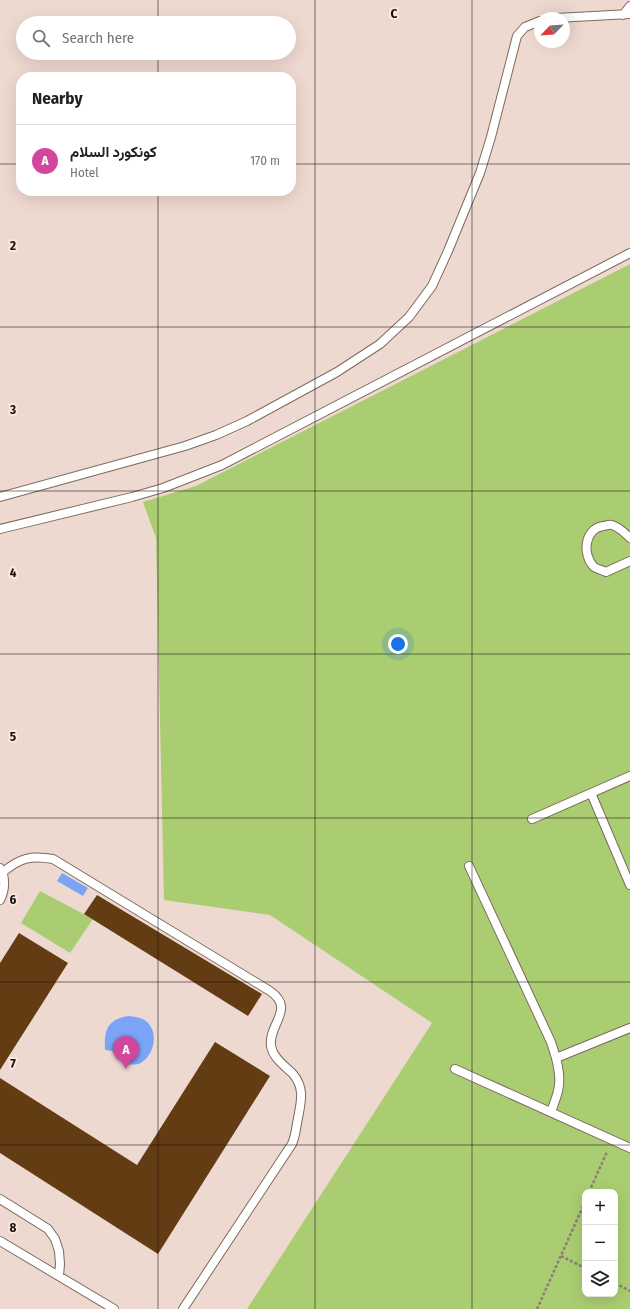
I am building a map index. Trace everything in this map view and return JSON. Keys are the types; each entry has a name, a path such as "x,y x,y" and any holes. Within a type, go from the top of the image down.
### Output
{"lane":[{"path":"570,17 626,14 630,6"},
{"path":"0,497 185,446 216,435 247,421 337,372 380,344 409,318 432,286 480,172 491,138 517,36 525,27 534,23"},
{"path":"0,529 132,497 163,488 215,468 630,253"},
{"path":"630,538 623,531 611,525 598,527 589,536 586,549 588,560 595,568 606,572 630,561"},
{"path":"532,819 630,776"},
{"path":"591,793 630,884"},
{"path":"0,900 4,884 1,870 26,858 40,856 54,858 270,991 277,996 281,1002 282,1010 273,1030 271,1039 275,1056 294,1076 299,1083 302,1092 295,1136 292,1144 183,1309"},
{"path":"469,866 551,1042 556,1058 559,1077 559,1090 551,1112"},
{"path":"556,1058 630,1028"},
{"path":"455,1069 630,1148"},
{"path":"0,1199 48,1229 55,1239 59,1251 59,1276"},
{"path":"0,1241 114,1309"}],"path":[{"path":"590,1189 612,1140"},
{"path":"537,1309 582,1208"},
{"path":"560,1256 582,1267"},
{"path":"618,1285 630,1291"}],"green space":[{"path":"630,264 630,1309 247,1309 432,1023 270,915 164,900 156,538 143,502 196,486"},
{"path":"40,891 93,919 70,953 21,923"}],"water":[{"path":"62,873 88,888 83,896 57,881"},
{"path":"129,1016 145,1020 153,1032 154,1038 152,1049 149,1055 140,1064 129,1065 119,1054 113,1051 105,1050 105,1036 109,1026 122,1017"}],"building":[{"path":"97,895 262,994 248,1016 84,914"},
{"path":"19,933 68,963 0,1070 0,963"},
{"path":"215,1042 270,1076 158,1254 0,1153 0,1078 137,1165"}],"place":[{"name":"كونكورد السلام","path":"126,1069"}]}
